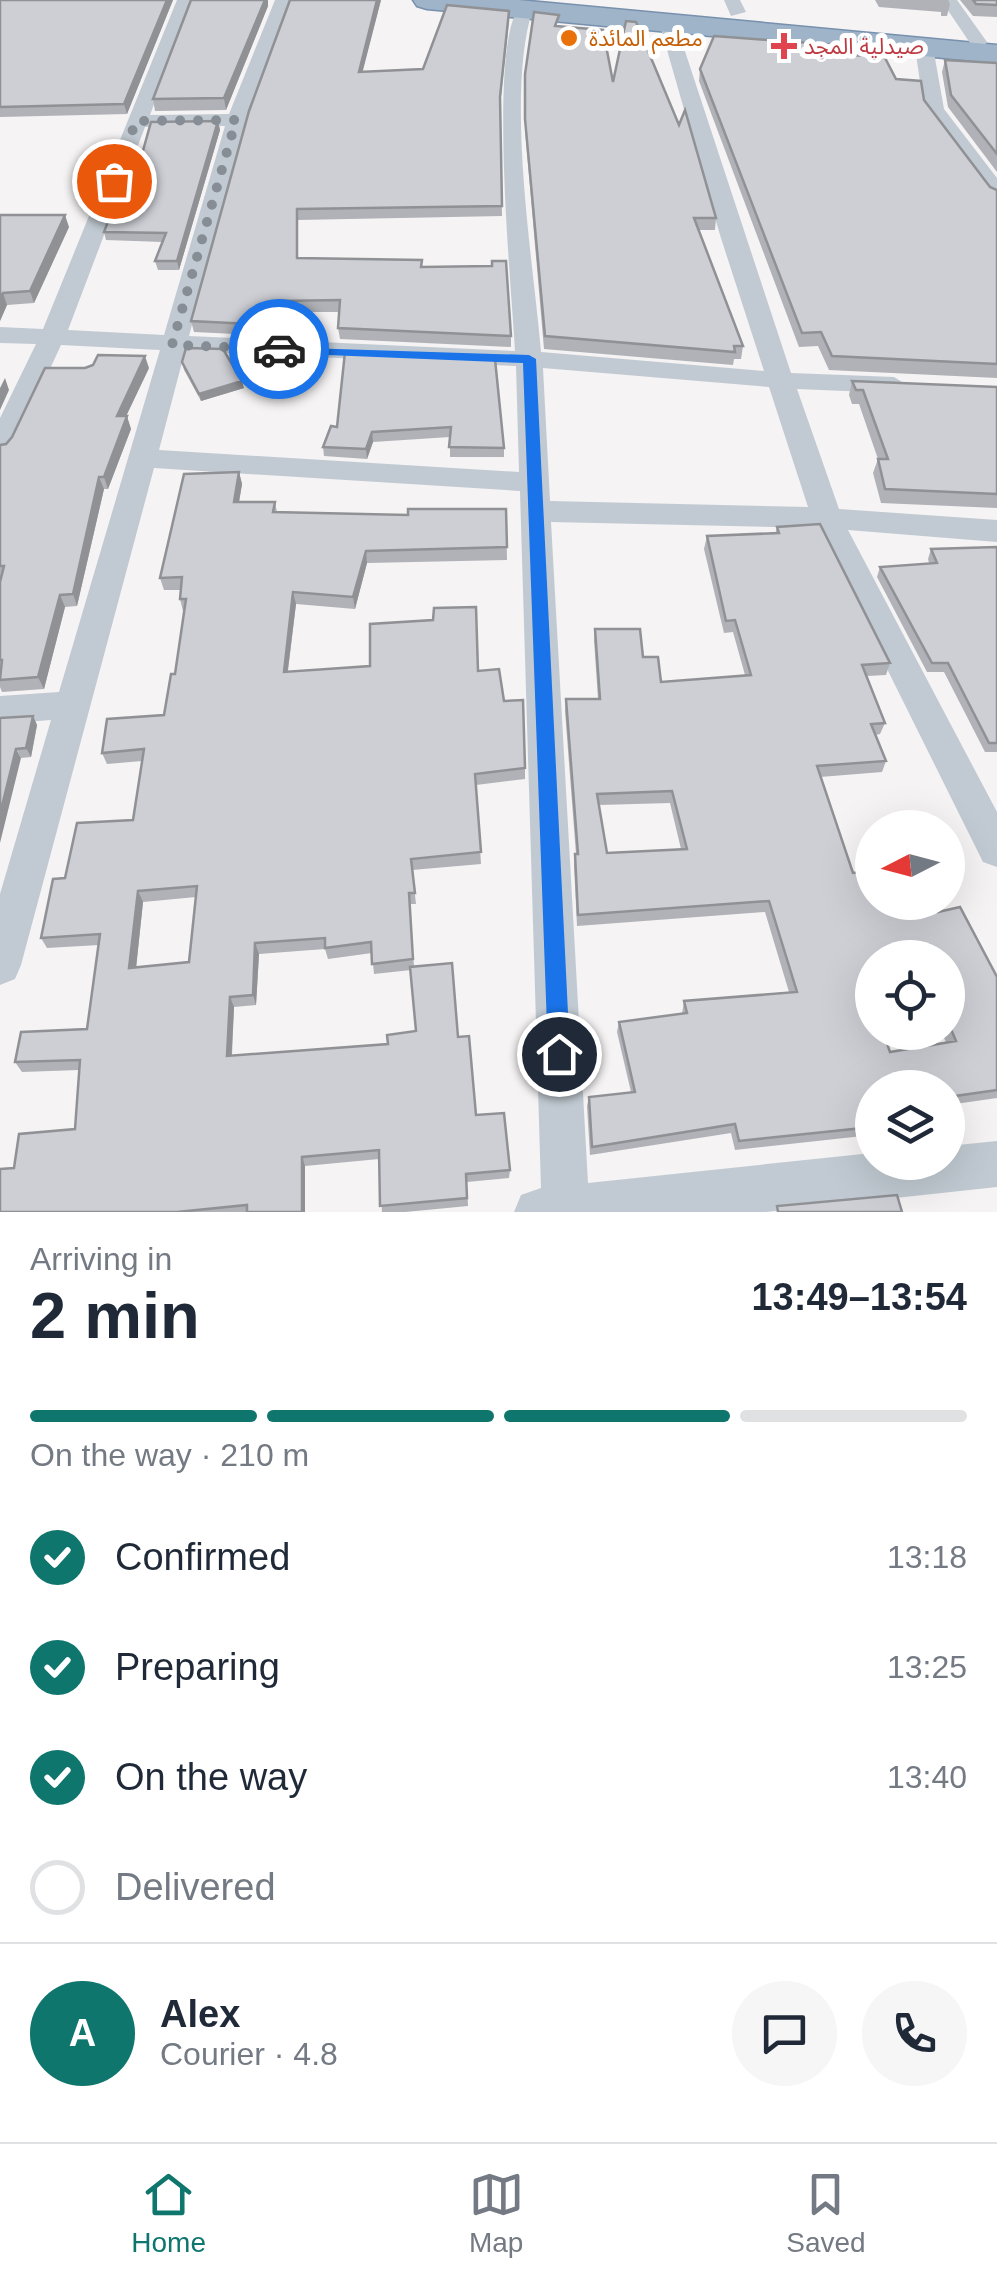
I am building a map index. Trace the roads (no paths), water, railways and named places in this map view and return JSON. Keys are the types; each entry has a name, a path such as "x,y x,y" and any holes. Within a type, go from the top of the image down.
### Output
{"highway":[{"path":"427,0 924,47 991,46"},
{"path":"606,0 734,6 991,46"}],"street":[{"path":"0,447 53,336 185,0"},
{"path":"0,965 236,120 282,0"},
{"path":"949,0 991,46"},
{"path":"525,8 515,37 512,72 529,359 557,1211 997,1164"},
{"path":"668,22 731,235 827,518 997,850"},
{"path":"924,47 934,110 997,193"},
{"path":"136,121 236,120"},
{"path":"0,335 529,359 780,380 918,386"},
{"path":"143,458 534,497 997,532"},
{"path":"0,710 70,705"}],"place":[{"name":"مطعم المائدة","path":"569,38"},
{"name":"صيدلية المجد","path":"784,46"}]}
